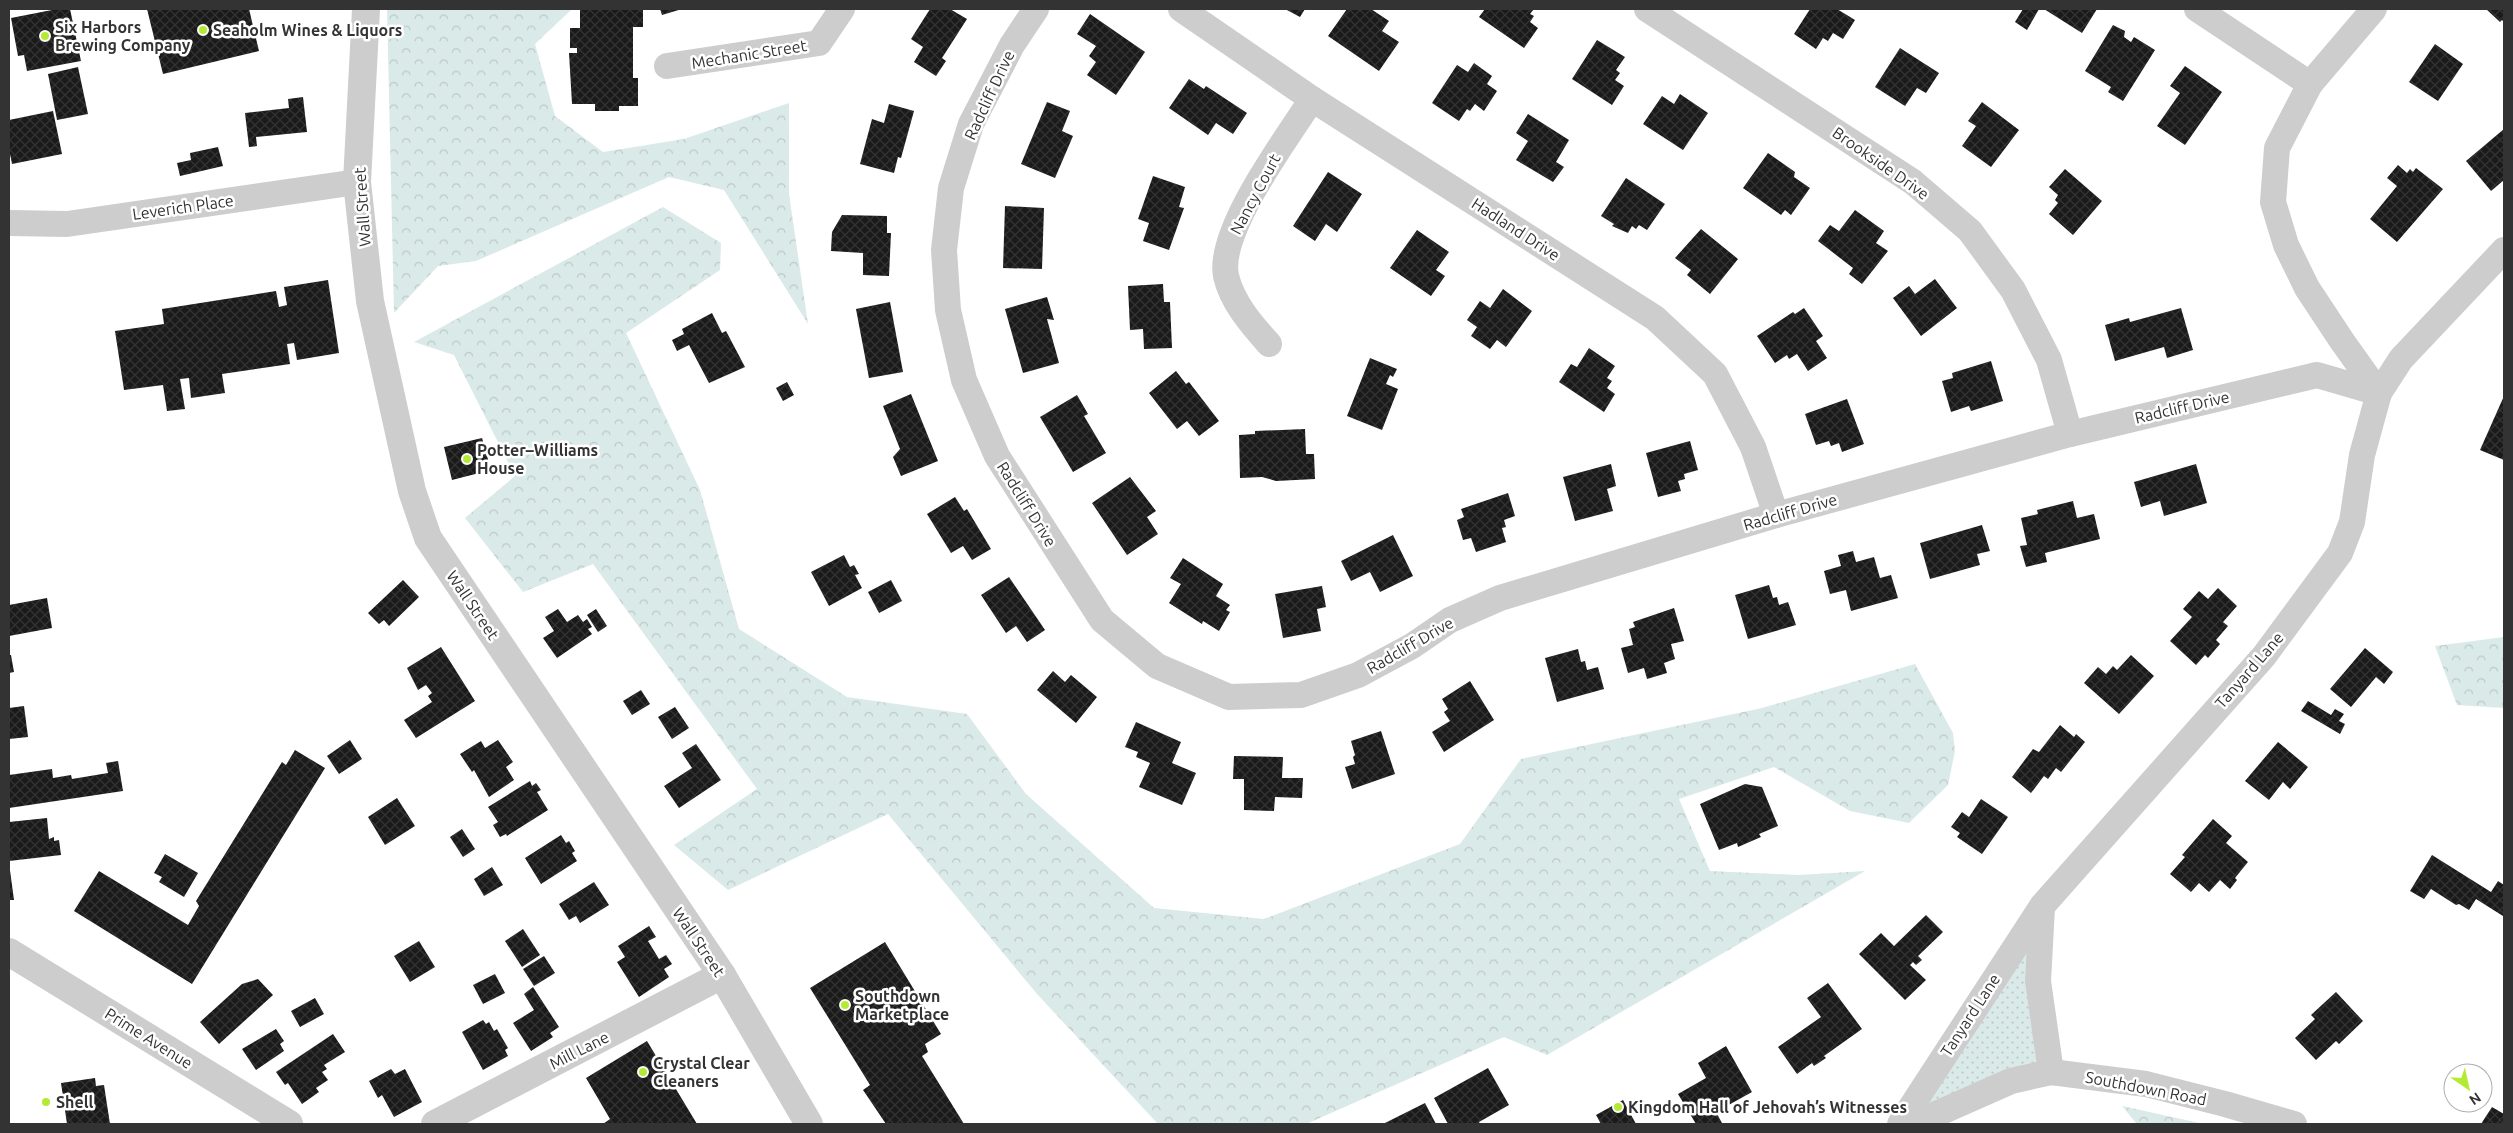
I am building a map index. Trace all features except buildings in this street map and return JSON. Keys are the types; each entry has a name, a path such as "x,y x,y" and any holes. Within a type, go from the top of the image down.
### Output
{"street":[{"name":"Wall Street","path":"366,9 357,182 370,301 412,491 428,538 722,975 809,1124"},
{"name":"Mechanic Street","path":"668,66 819,43 842,9"},
{"name":"Radcliff Drive","path":"1036,9 1012,45 971,124 951,188 944,250 948,310 964,380 997,456 1102,620 1157,666 1229,697 1301,694 1358,675 1412,646 1450,620 1500,598 1776,516 2070,434 2318,375 2379,393"},
{"name":"Hadland Drive","path":"1181,9 1312,99 1655,318 1714,374 1753,447 1776,516"},
{"name":"Brookside Drive","path":"1648,9 1913,182 1970,231 2013,290 2049,360 2070,434"},
{"path":"2197,9 2310,84"},
{"path":"2374,9 2310,84 2278,148 2273,202 2286,245 2307,288 2379,393"},
{"name":"Nancy Court","path":"1268,344 1255,329 1234,298 1226,275 1226,254 1243,212 1258,182 1312,99"},
{"name":"Leverich Place","path":"9,223 67,224 357,182"},
{"name":"Tanyard Lane","path":"1900,1124 2042,906 2264,656 2340,553 2352,522 2362,455 2379,393 2401,359 2504,250"},
{"path":"2042,906 2038,981 2051,1072"},
{"name":"Prime Avenue","path":"9,952 289,1124"},
{"name":"Mill Lane","path":"435,1124 722,975"},
{"name":"Southdown Road","path":"1914,1124 2011,1081 2051,1072 2146,1084 2294,1124"}],"green space":[{"path":"387,9 572,9 535,44 555,116 603,152 684,139 789,103 789,194 808,324 724,190 669,177 476,261 438,266 394,313"},
{"path":"663,207 721,243 720,270 626,333 700,490 739,629 847,697 967,714 1026,794 1154,908 1264,919 1460,844 1521,759 1762,708 1915,664 1953,733 1955,751 1948,785 1909,823 1850,811 1774,767 1679,799 1710,871 1799,875 1865,871 1547,1055 1504,1037 1306,1124 1158,1124 1037,994 888,814 728,890 674,845 757,789 593,564 523,592 465,518 515,476 454,355 414,342"},
{"path":"2504,637 2504,708 2457,705 2435,646"},
{"path":"2031,931 2039,1066 1910,1117"},
{"path":"2122,1106 2204,1124 2137,1124"}],"place":[{"name":"Seaholm Wines & Liquors","path":"203,30"},
{"name":"Six Harbors Brewing Company","path":"45,36"},
{"name":"Potter–Williams House","path":"467,459"},
{"name":"Southdown Marketplace","path":"845,1005"},
{"name":"Crystal Clear Cleaners","path":"643,1072"},
{"name":"Shell","path":"46,1102"},
{"name":"Kingdom Hall of Jehovah’s Witnesses","path":"1618,1107"}]}
